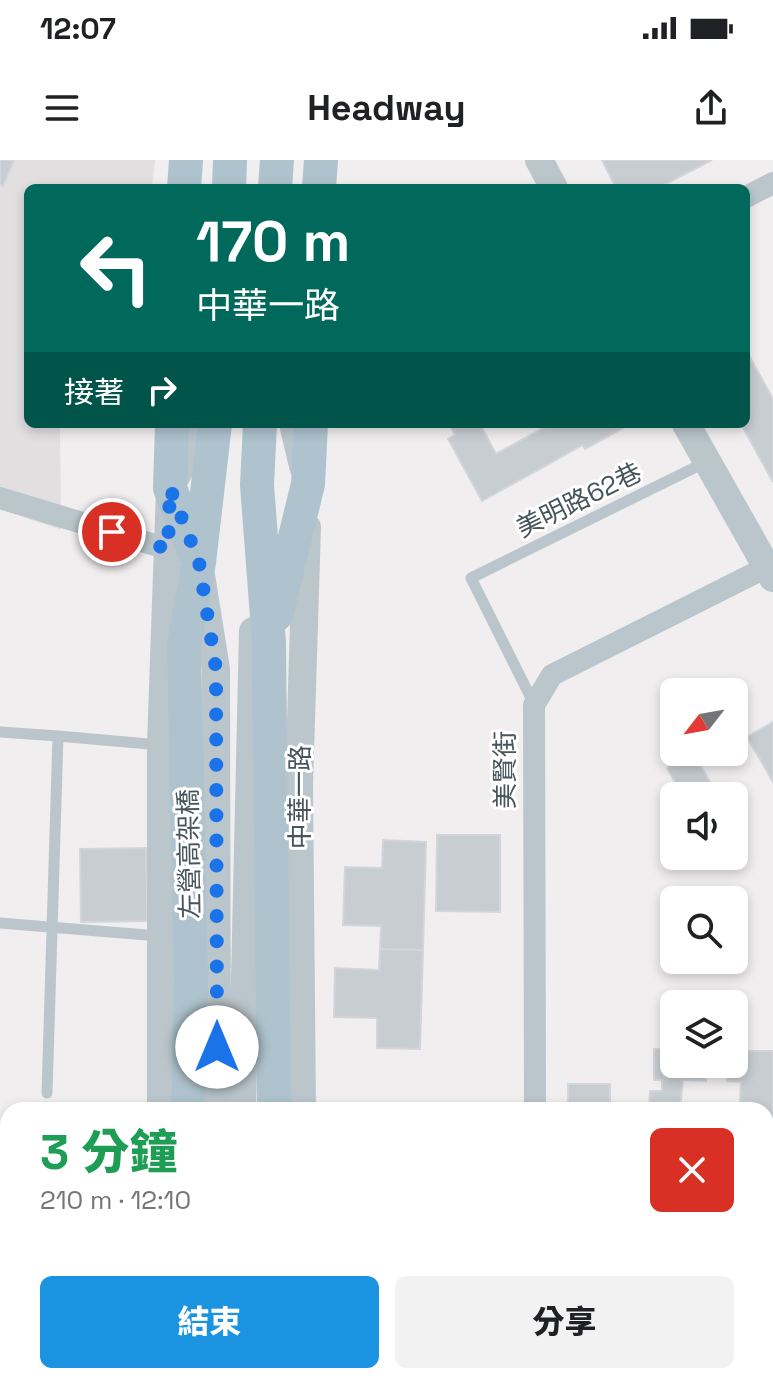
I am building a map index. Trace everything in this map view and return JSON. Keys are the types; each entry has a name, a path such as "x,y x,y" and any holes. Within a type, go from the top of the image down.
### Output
{"main road":[{"path":"184,184 186,160"},
{"path":"229,184 230,160"},
{"path":"275,184 277,160"},
{"path":"319,184 321,160"},
{"path":"172,428 170,488 184,556"},
{"path":"184,556 214,428"},
{"name":"中華一路","path":"260,428 257,485 269,643"},
{"name":"中華一路","path":"269,643 308,484 311,428"},
{"name":"左營高架橋","path":"184,556 191,983 188,1102"},
{"path":"269,643 274,1102"}],"street":[{"path":"539,160 552,184"},
{"path":"750,195 773,183"},
{"path":"170,488 202,428"},
{"name":"中華一路","path":"294,428 308,484 299,785 302,1102"},
{"path":"688,428 770,572"},
{"name":"中華一路","path":"242,1102 257,485"},
{"path":"0,498 184,556"},
{"path":"161,1102 161,745 184,556"},
{"path":"184,556 216,669 217,1102"},
{"name":"美賢街","path":"535,1102 534,705 552,675 770,572"}],"lane":[{"name":"美明路62巷","path":"534,705 471,578 707,462"},
{"path":"0,732 161,745"},
{"path":"47,1093 58,736"},
{"path":"0,923 161,936"}],"shaded area":[{"path":"0,160 155,160 152,184 24,184 24,428 60,428 61,530 0,509"}],"building":[{"path":"0,160 14,160 3,186 0,184"},
{"path":"602,160 712,160 666,184 614,184"},
{"path":"750,357 773,399 773,482 743,428 750,428"},
{"path":"451,428 482,428 496,454 544,428 623,428 585,449 583,445 482,501 448,439 455,435"},
{"path":"773,722 773,782 748,739"},
{"path":"701,766 710,782 675,782 667,768"},
{"path":"437,835 500,835 500,912 436,911"},
{"path":"383,840 426,842 423,950 380,949 381,926 343,925 345,867 382,868"},
{"path":"146,848 147,921 81,922 80,849"},
{"path":"380,949 423,950 420,1049 377,1048 377,1018 334,1017 335,968 379,970"},
{"path":"654,1049 660,1049 660,1078 706,1078 706,1081 683,1080 681,1102 649,1102 650,1091 662,1091 662,1080 654,1080"},
{"path":"748,1051 773,1051 773,1102 740,1102 741,1082 727,1081 727,1078 748,1078"},
{"path":"568,1084 610,1084 610,1102 568,1102"}],"route":[{"path":"112,532 168,549 170,488 199,562 216,669 217,1047"}]}
